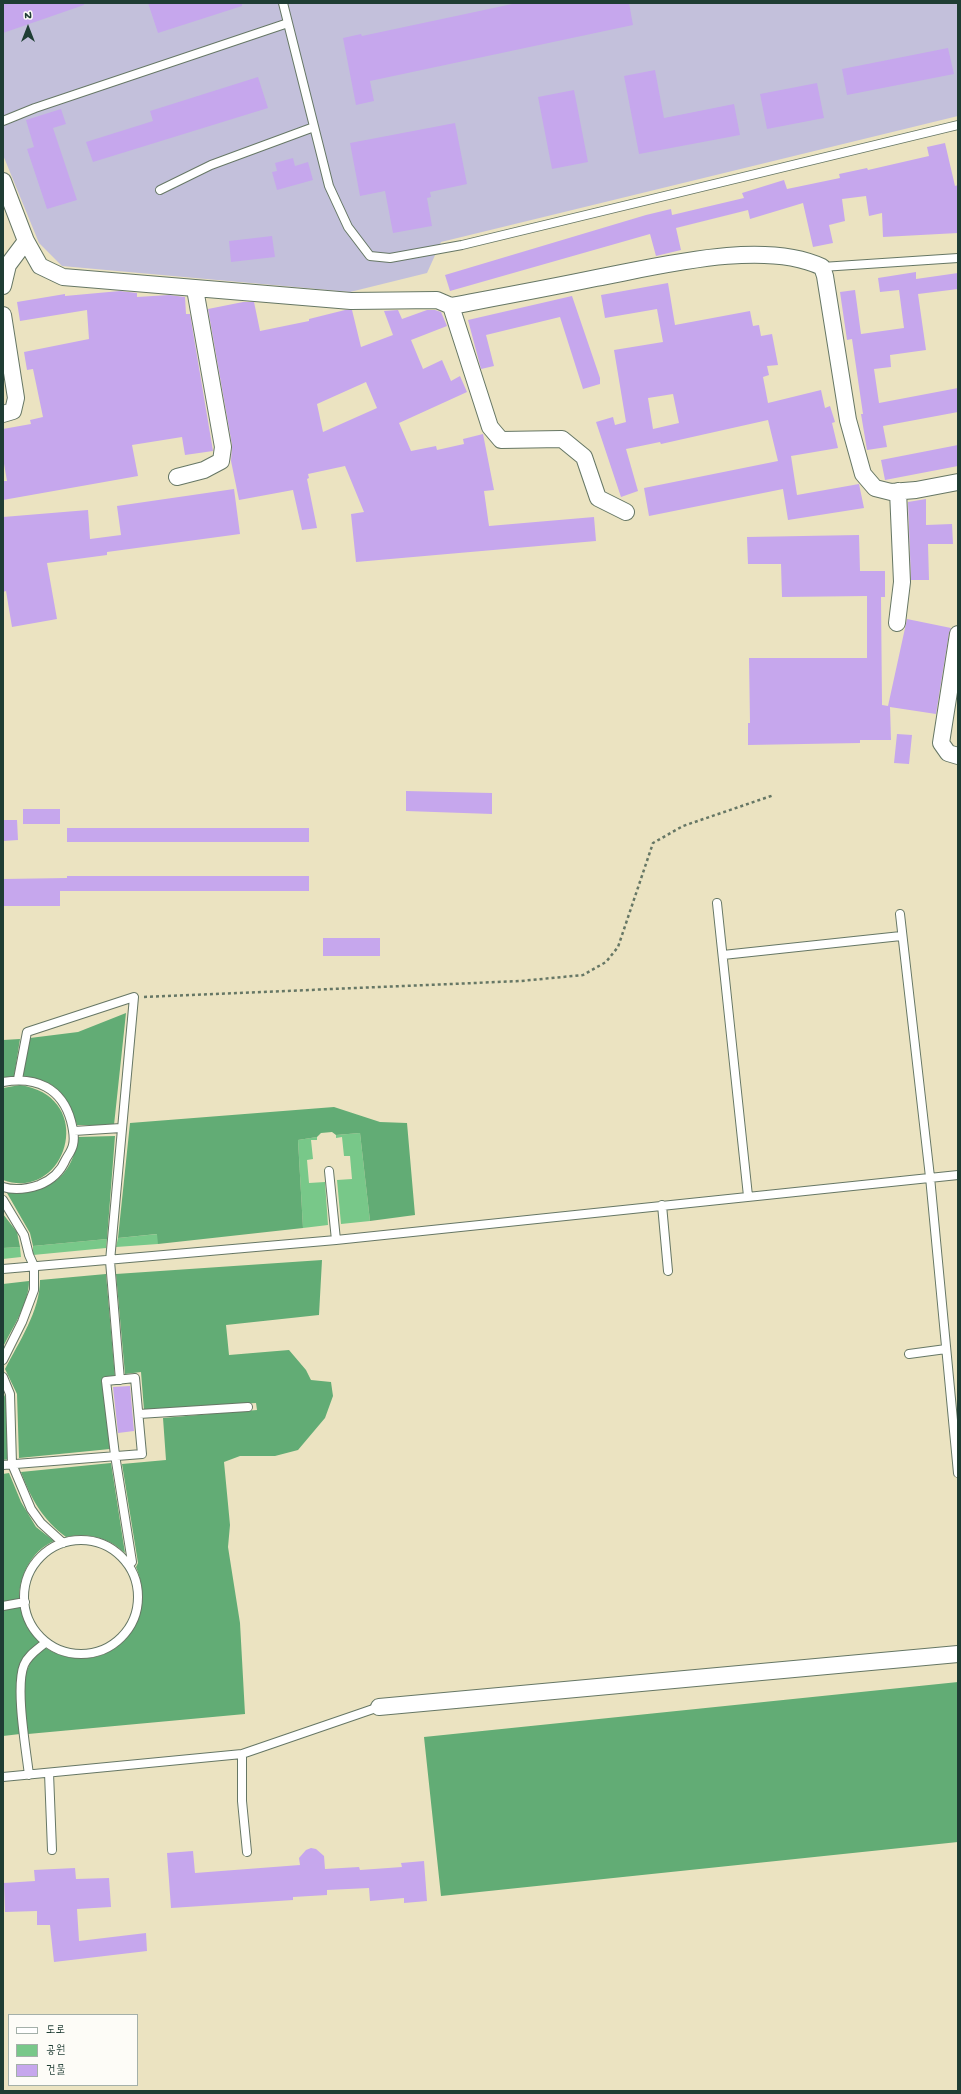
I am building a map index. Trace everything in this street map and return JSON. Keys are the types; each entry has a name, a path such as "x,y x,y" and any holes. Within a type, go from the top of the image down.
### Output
{"street":[{"path":"3,181 26,241 40,266 63,277 351,301 437,300 451,306 693,260 757,254 809,261 822,267 848,420 863,474 875,488 891,492 916,490 958,482"},
{"path":"3,286 8,265 26,241"},
{"path":"176,477 204,470 221,461 223,447 195,289"},
{"path":"451,306 490,427 501,440 562,439 584,457 598,498 626,512"},
{"path":"3,315 16,398 13,411 3,414"},
{"path":"897,623 902,582 898,491"},
{"path":"958,634 941,743 948,753 958,756"},
{"path":"379,1706 958,1654"}],"lane":[{"path":"283,3 329,186 348,227 370,256 390,258 469,243 958,125"},
{"path":"3,121 35,108 288,23"},
{"path":"160,190 211,165 314,127"},
{"path":"822,267 958,258"},
{"path":"717,903 748,1196"},
{"path":"900,914 901,936 930,1177 958,1473"},
{"path":"723,955 901,936"},
{"path":"18,1079 27,1032 134,997 110,1261 120,1380"},
{"path":"3,1082 18,1079 37,1082 54,1092 67,1107 74,1131 73,1144 62,1170 47,1182 29,1189 9,1189 3,1187"},
{"path":"74,1131 121,1128"},
{"path":"329,1171 336,1240"},
{"path":"3,1269 110,1261 336,1240 958,1175"},
{"path":"3,1200 24,1235 29,1255 34,1266 34,1290 22,1322 3,1360"},
{"path":"662,1205 668,1272"},
{"path":"909,1354 946,1349"},
{"path":"3,1377 10,1394 12,1464 31,1510 41,1523 63,1543"},
{"path":"3,1466 115,1455 142,1454 135,1378 106,1381 115,1455 132,1562 129,1565"},
{"path":"139,1414 248,1407"},
{"path":"83,1540 97,1542 115,1551 129,1565 138,1588 138,1608 131,1626 122,1638 106,1649 79,1654 65,1652 45,1643 32,1626 25,1602 25,1588 31,1569 46,1552 63,1543 83,1540"},
{"path":"3,1606 25,1602"},
{"path":"29,1775 22,1711 22,1677 24,1665 31,1655 45,1643"},
{"path":"3,1777 242,1754 379,1706"},
{"path":"242,1754 242,1801 247,1852"},
{"path":"49,1773 52,1850"}],"path":[{"path":"134,997 505,982 583,975 606,962 618,947 653,843 683,826 774,795"}],"shaded area":[{"path":"3,3 958,3 958,116 441,242 427,273 350,292 62,266 39,243 3,155"}],"green space":[{"path":"126,1013 114,1125 77,1125 65,1097 59,1091 44,1081 23,1076 30,1038 78,1032"},
{"path":"20,1039 14,1077 3,1079 3,1040"},
{"path":"20,1085 45,1093 60,1108 66,1126 65,1146 57,1163 43,1177 25,1183 3,1180 3,1088"},
{"path":"334,1107 380,1122 407,1123 415,1215 370,1221 360,1133 336,1135 332,1132 321,1133 317,1137 298,1140 303,1228 158,1244 157,1234 118,1238 130,1123"},
{"path":"360,1133 370,1221 341,1224 337,1180 352,1179 350,1156 344,1156 342,1137 336,1138 336,1135"},
{"path":"115,1136 107,1239 33,1246 30,1233 7,1193 48,1185 54,1182 65,1171 73,1158 77,1137"},
{"path":"317,1137 317,1140 311,1140 313,1159 307,1160 309,1183 325,1182 328,1225 303,1228 298,1140"},
{"path":"3,1214 17,1232 20,1247 3,1248"},
{"path":"158,1234 158,1244 116,1247 118,1238"},
{"path":"107,1239 106,1248 33,1255 33,1246"},
{"path":"20,1247 21,1257 3,1259 3,1248"},
{"path":"322,1260 319,1315 226,1325 229,1355 289,1350 306,1370 311,1380 331,1382 333,1396 325,1418 298,1450 275,1456 240,1456 224,1462 230,1525 228,1547 240,1623 245,1714 28,1734 24,1699 25,1681 30,1663 37,1653 44,1647 66,1656 86,1658 105,1654 122,1643 134,1629 141,1610 142,1589 136,1567 138,1563 122,1464 166,1460 163,1418 257,1410 256,1403 144,1410 141,1372 125,1374 116,1274"},
{"path":"106,1274 115,1377 103,1378 110,1449 19,1458 17,1394 5,1369 33,1315 39,1292 40,1280"},
{"path":"29,1281 23,1306 3,1347 3,1284"},
{"path":"3,1392 6,1399 9,1459 3,1460"},
{"path":"111,1463 125,1553 112,1543 98,1538 82,1535 66,1537 44,1516 29,1491 21,1472"},
{"path":"9,1473 21,1502 36,1527 54,1541 39,1551 28,1565 21,1582 19,1600 3,1603 3,1474"},
{"path":"20,1606 27,1627 39,1642 22,1663 20,1734 3,1736 3,1610"},
{"path":"958,1682 958,1842 441,1896 424,1737"}],"building":[{"path":"3,3 84,3 84,5 3,33"},
{"path":"148,3 242,3 242,6 158,33"},
{"path":"517,3 629,3 633,25 370,81 374,101 356,105 343,38 361,34 362,36"},
{"path":"948,48 954,74 847,95 842,69"},
{"path":"655,70 664,118 734,104 740,135 639,154 624,76"},
{"path":"258,77 268,108 93,162 86,142 153,121 150,111"},
{"path":"817,83 824,118 767,129 760,94"},
{"path":"574,90 588,162 552,169 538,97"},
{"path":"61,109 66,124 53,128 77,200 47,209 27,149 34,147 26,120"},
{"path":"455,123 467,184 430,192 431,197 427,198 432,226 393,233 385,191 360,196 350,143"},
{"path":"945,143 955,186 958,185 958,233 883,237 882,213 869,216 866,196 842,199 845,221 829,225 833,243 813,247 803,203 750,219 748,210 676,228 681,250 656,256 650,234 450,291 445,275 646,215 671,209 672,215 744,198 742,193 784,180 787,189 840,178 839,174 867,168 868,170 929,156 927,147"},
{"path":"293,158 295,166 308,162 313,180 277,190 272,172 277,171 275,163"},
{"path":"272,236 275,257 231,262 229,241"},
{"path":"916,272 916,279 958,273 958,289 918,294 926,350 890,355 891,367 874,369 879,403 958,388 958,412 883,426 887,447 867,450 852,339 847,340 840,292 855,290 861,334 904,328 899,290 880,292 878,278"},
{"path":"668,283 675,325 750,311 753,326 759,325 761,336 772,334 778,365 767,366 769,375 763,377 768,403 821,390 825,408 830,406 835,422 832,423 838,448 791,456 797,495 859,484 864,508 788,520 783,489 649,516 644,488 778,461 768,420 661,444 660,442 626,449 638,491 621,497 596,422 613,417 615,425 626,422 614,350 663,342 657,309 605,318 601,295","holes":["673,394 679,423 653,429 648,398"]},
{"path":"120,291 137,293 137,297 169,295 185,297 186,314 190,314 213,451 185,455 182,437 132,445 138,476 3,500 3,481 7,481 3,458 3,429 31,424 30,420 43,417 33,369 27,370 24,352 89,339 87,310 20,321 17,302 65,294 65,296"},
{"path":"572,296 600,378 600,384 583,389 560,317 486,335 494,366 481,369 468,320"},
{"path":"243,302 254,302 260,331 309,321 309,319 345,310 352,310 361,347 393,335 384,311 398,310 402,319 427,310 441,312 447,326 411,340 423,369 442,360 451,381 460,376 467,392 399,423 411,451 436,446 437,450 464,444 463,439 483,434 494,490 484,491 489,526 594,517 596,541 356,562 351,514 364,512 345,466 308,474 309,478 307,479 317,528 302,530 293,490 239,500 231,461 232,445 208,309","holes":["366,382 377,408 323,432 317,404"]},
{"path":"958,445 958,466 885,480 881,460"},
{"path":"234,489 240,534 107,552 107,555 47,563 57,619 12,627 6,591 3,592 3,517 88,510 90,539 121,535 117,506"},
{"path":"926,499 926,525 952,524 953,544 928,544 929,580 911,580 908,502"},
{"path":"859,535 860,571 885,571 885,597 881,597 882,705 888,706 907,619 951,628 936,714 890,707 891,740 860,740 860,743 748,745 748,723 750,723 749,658 867,658 867,596 782,597 781,564 748,564 747,537"},
{"path":"897,734 912,735 909,764 894,763"},
{"path":"406,791 492,793 492,814 406,811"},
{"path":"23,809 60,809 60,824 23,824"},
{"path":"3,820 17,820 18,840 3,841"},
{"path":"67,828 309,828 309,842 67,842"},
{"path":"67,876 309,876 309,891 60,891 60,906 3,906 3,879 67,878"},
{"path":"323,938 380,938 380,956 323,956"},
{"path":"130,1386 134,1431 118,1433 113,1387"},
{"path":"311,1848 316,1849 324,1856 325,1869 359,1867 360,1870 402,1867 401,1863 424,1861 427,1901 404,1903 404,1898 370,1901 369,1888 327,1890 327,1895 293,1897 293,1900 171,1908 167,1853 193,1851 195,1873 300,1865 299,1858 306,1850"},
{"path":"75,1868 76,1879 109,1878 111,1907 77,1909 79,1941 146,1933 147,1951 54,1962 50,1925 37,1925 37,1911 5,1912 4,1883 35,1881 34,1870"}]}
